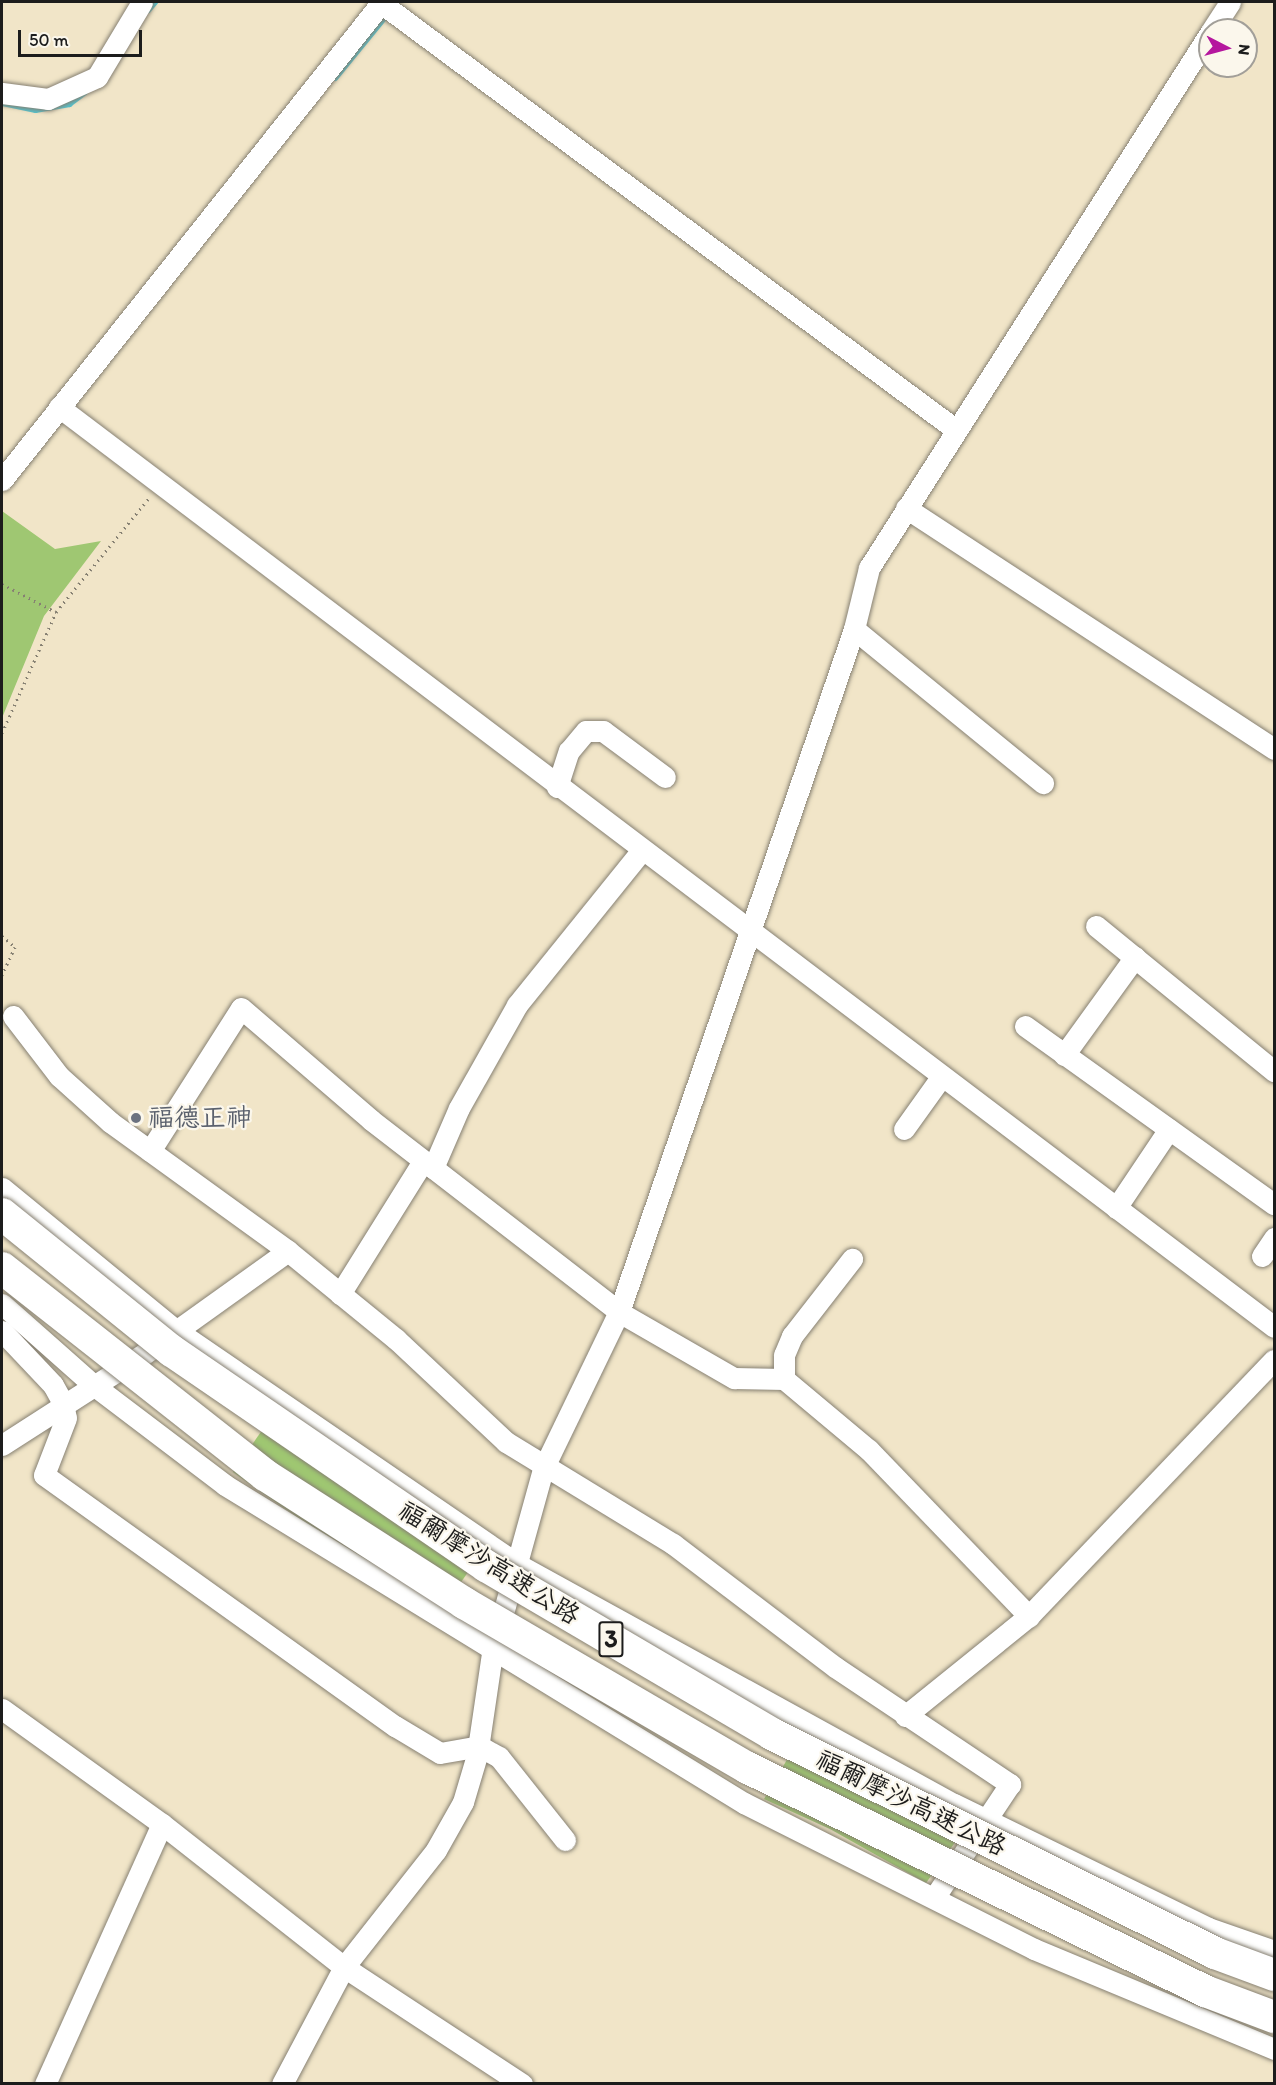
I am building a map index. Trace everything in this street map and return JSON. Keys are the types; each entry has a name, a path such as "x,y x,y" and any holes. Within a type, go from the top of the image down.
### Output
{"highway":[{"name":"福爾摩沙高速公路","path":"2,1214 172,1351 486,1566 772,1734 1215,1953 1275,1975"},
{"name":"福爾摩沙高速公路","path":"2,1268 265,1475 464,1603 748,1768 1205,1991 1275,2017"}],"street":[{"path":"2,93 48,99 97,77 142,2"},
{"path":"1220,18 1230,2"},
{"path":"2,480 64,411 386,6 955,429"},
{"path":"282,2084 344,1967 436,1850 463,1802 479,1746 492,1653 543,1469 619,1312 854,629 869,568 955,429 1198,51"},
{"path":"64,411 158,487 1275,1327"},
{"path":"906,508 1275,749"},
{"path":"854,629 1043,783"},
{"path":"557,787 569,751 586,731 603,731 665,777"},
{"path":"340,1294 428,1165 517,1005 642,850"},
{"path":"1096,926 1275,1071"},
{"path":"1064,1054 1135,957"},
{"path":"150,1151 241,1008 428,1165 619,1312 734,1378 784,1379 869,1450 1029,1616"},
{"path":"13,1016 59,1076 150,1151 288,1251 543,1469 673,1544 905,1716 1010,1784 983,1818 936,1895"},
{"path":"1024,1026 1275,1204"},
{"path":"904,1129 942,1076"},
{"path":"1116,1208 1169,1129"},
{"path":"2,1188 177,1331 517,1564 983,1818 1208,1928 1275,1951"},
{"path":"1262,1256 1275,1238"},
{"path":"2,1445 92,1384 177,1331 288,1251"},
{"path":"784,1379 784,1355 803,1317 852,1259"},
{"path":"2,1304 92,1384 225,1485 492,1653 744,1803 936,1895 1034,1949 1201,2021 1275,2049"},
{"path":"2,1331 53,1385 63,1403 66,1418 44,1474 395,1726 440,1753 479,1746 499,1757 565,1840"},
{"path":"905,1716 1029,1616 1275,1360"},
{"path":"2,1709 162,1824 344,1967 522,2084"},
{"path":"45,2084 162,1824"},
{"path":"1168,2007 1185,2001 1211,1941 1208,1928"},
{"path":"1201,2021 1199,2002 1224,1945 1239,1939"}],"path":[{"path":"2,733 56,612 158,487"},
{"path":"2,584 56,612"},
{"path":"2,936 15,946 2,975"}],"green space":[{"path":"2,511 55,549 101,541 44,616 2,718"},
{"path":"277,1409 482,1552 438,1615 233,1472"},
{"path":"802,1734 971,1820 926,1883 830,1829 764,1799"}],"waterway":[{"path":"148,10 155,2"},
{"path":"335,78 388,13"},
{"path":"2,103 35,110 69,104 85,92"}],"place":[{"name":"福德正神","path":"136,1118"}]}
